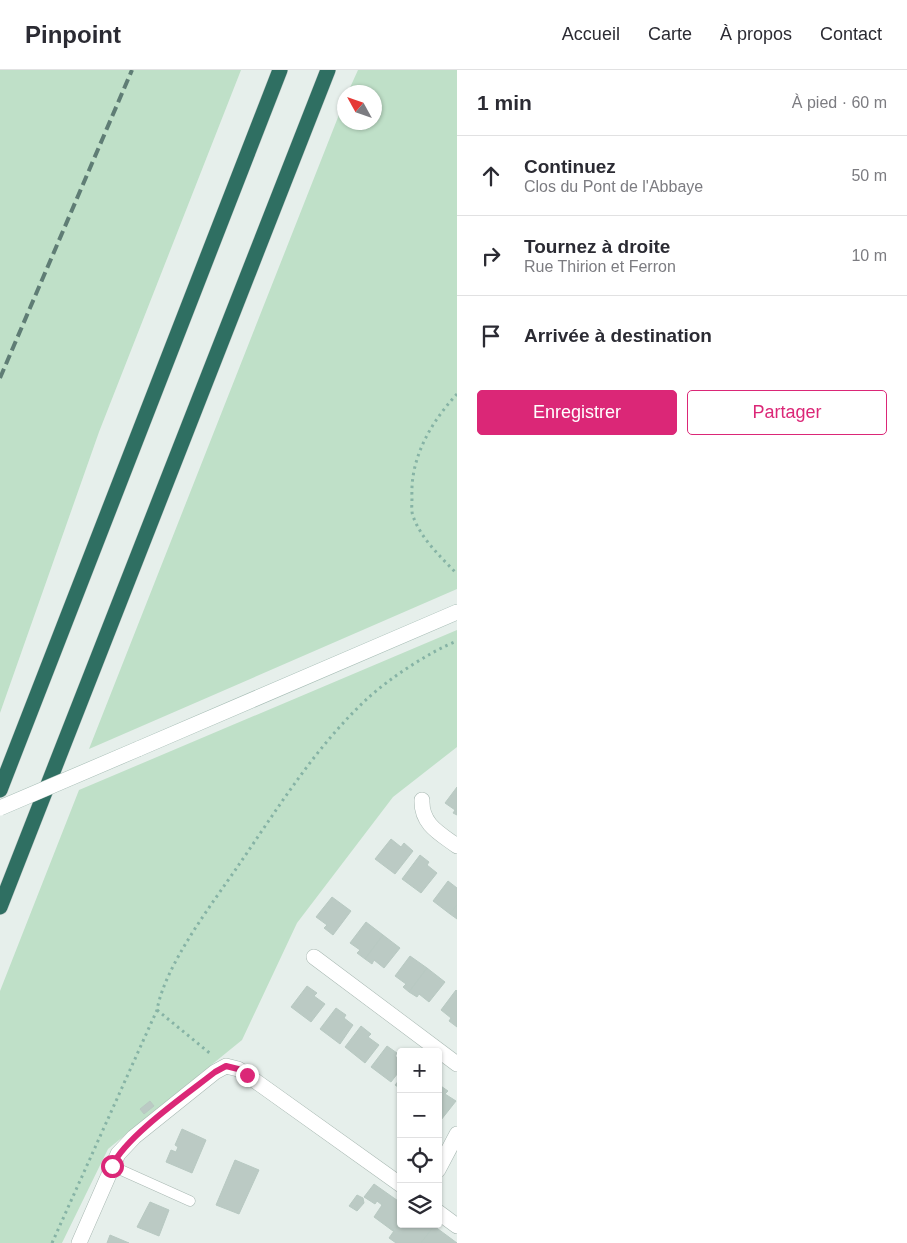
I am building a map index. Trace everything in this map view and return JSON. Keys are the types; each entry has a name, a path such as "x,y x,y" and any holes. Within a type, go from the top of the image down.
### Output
{"highway":[{"path":"0,790 280,70"},
{"path":"0,907 328,70"}],"street":[{"path":"0,808 457,612"},
{"path":"422,800 422,809 426,822 457,846"},
{"path":"314,957 457,1064"},
{"path":"79,1243 118,1154 134,1137 215,1072 226,1066 243,1072 398,1183"},
{"path":"442,1162 457,1134"},
{"path":"442,1215 457,1226"}],"lane":[{"path":"112,1166 190,1201"}],"path":[{"path":"457,394 442,410 420,449 411,478 412,515 427,541 457,574"},
{"path":"52,1243 157,1010 160,994 212,905 290,790 330,738 369,697 424,659 457,641"},
{"path":"157,1010 226,1066"}],"green space":[{"path":"0,70 241,70 99,432 0,713"},
{"path":"358,70 457,70 457,589 89,749 337,120 337,130 382,130 382,85 351,85"},
{"path":"457,630 457,747 393,797 297,923 242,1040 108,1149 62,1243 0,1243 0,991 79,790"}],"building":[{"path":"457,787 457,815 453,813 455,810 445,803"},
{"path":"391,839 401,847 404,843 413,851 395,874 375,859"},
{"path":"420,855 429,862 427,865 437,873 421,893 402,879"},
{"path":"448,881 457,888 457,905 450,914 433,901"},
{"path":"332,897 351,911 333,935 324,928 327,925 316,917"},
{"path":"457,905 457,919 450,914"},
{"path":"366,922 383,935 365,959 357,953 360,950 350,943"},
{"path":"383,935 400,948 384,968 374,960 372,964 365,959"},
{"path":"410,956 427,968 409,992 403,987 406,984 395,976"},
{"path":"427,968 445,982 429,1002 419,994 417,997 409,992"},
{"path":"307,986 317,993 314,996 325,1004 311,1022 291,1007"},
{"path":"456,990 457,1027 449,1021 451,1018 441,1010"},
{"path":"336,1008 346,1015 344,1018 353,1025 340,1044 320,1029"},
{"path":"361,1026 371,1034 368,1037 379,1045 365,1063 345,1047"},
{"path":"387,1046 397,1053 395,1056 397,1058 397,1074 391,1082 371,1067"},
{"path":"442,1087 448,1091 445,1094 456,1101 442,1119"},
{"path":"150,1101 154,1106 144,1114 140,1109"},
{"path":"182,1129 206,1140 192,1173 166,1162 171,1150 176,1152 178,1147 175,1145"},
{"path":"235,1160 259,1170 239,1214 216,1205"},
{"path":"374,1184 397,1200 397,1226 393,1231 374,1217 382,1205 377,1201 375,1204 364,1197"},
{"path":"357,1195 363,1198 364,1203 357,1211 349,1206"},
{"path":"150,1202 169,1210 159,1236 137,1227"},
{"path":"397,1227 432,1228 421,1243 396,1243 389,1238"},
{"path":"432,1228 437,1228 457,1243 421,1243"},
{"path":"110,1235 129,1243 107,1243"}],"railway":[{"path":"0,378 132,70"}],"route":[{"path":"112,1166 118,1154 134,1137 215,1072 226,1066 231,1066 247,1075"}]}
